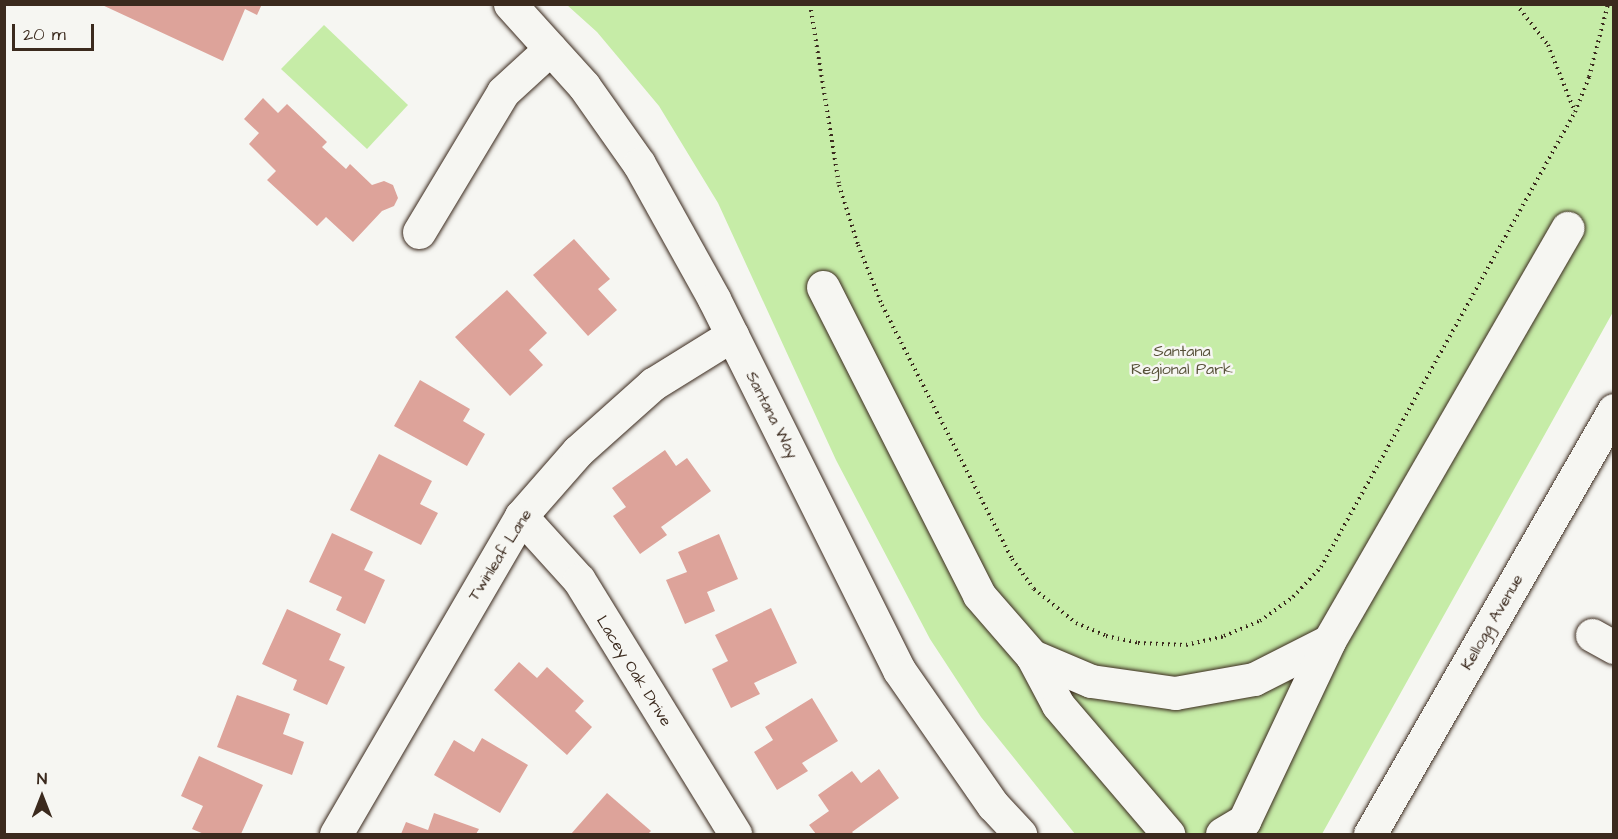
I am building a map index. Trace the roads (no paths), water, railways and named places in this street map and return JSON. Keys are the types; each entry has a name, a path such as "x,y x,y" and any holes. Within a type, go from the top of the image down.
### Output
{"street":[{"name":"Santana Way","path":"510,4 584,86 639,164 732,335 899,670 993,806 1020,834"},
{"path":"419,232 503,92 550,49"},
{"path":"1222,834 1244,821 1329,641 1567,228"},
{"path":"824,287 980,595 1032,656 1058,705 1168,834"},
{"name":"Twinleaf Lane","path":"336,834 521,516 578,451 653,384 732,335"},
{"name":"Kellogg Avenue","path":"1370,834 1614,410"},
{"name":"Lacey Oak Drive","path":"521,516 579,580 735,834"},
{"path":"1032,656 1091,681 1175,693 1254,679 1329,641"}],"park label":[{"name":"Santana Regional Park","path":"1182,360"}]}
